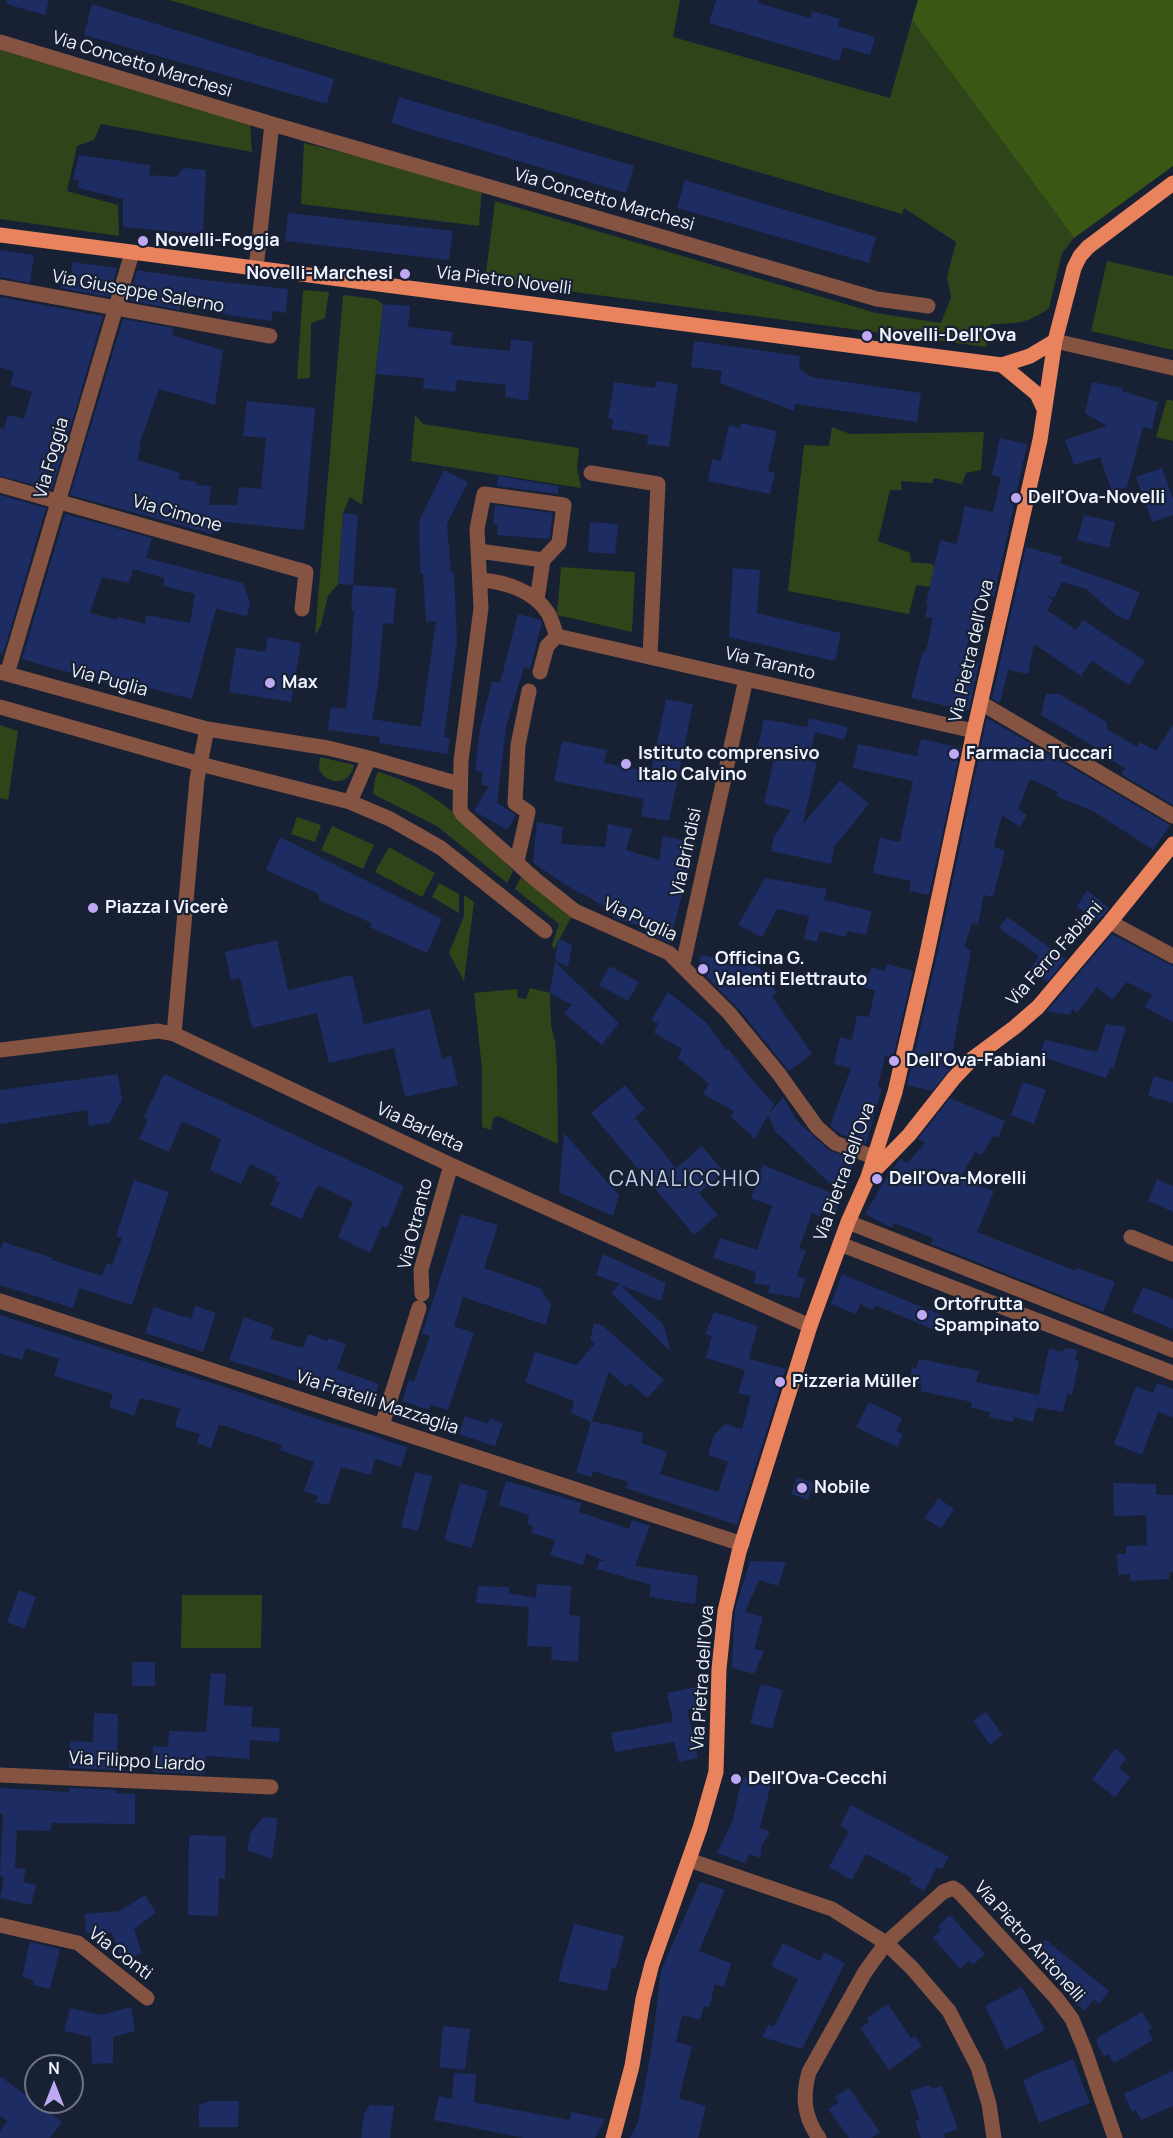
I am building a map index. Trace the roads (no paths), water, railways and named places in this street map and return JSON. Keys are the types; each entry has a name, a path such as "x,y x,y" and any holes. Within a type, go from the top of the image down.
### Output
{"main road":[{"name":"Via Pietra dell'Ova","path":"613,2138 632,2066 643,1999 652,1964 700,1828 716,1772 719,1669 725,1611 742,1544 810,1326 848,1222 868,1177 895,1092 1040,440 1055,341 1074,268 1080,256 1107,231 1173,183"},
{"name":"Via Pietro Novelli","path":"0,236 1002,365"},
{"path":"1002,365 1030,356 1055,341"},
{"path":"1002,365 1037,394 1044,409"},
{"name":"Via Ferro Fabiani","path":"868,1177 905,1139 972,1059 1038,1007 1173,844"},
{"path":"882,1131 886,1138 905,1139"}],"street":[{"name":"Via Concetto Marchesi","path":"0,42 272,124 877,299 928,306"},
{"path":"256,268 272,124"},
{"name":"Via Foggia","path":"4,673 60,501 132,253"},
{"name":"Via Giuseppe Salerno","path":"0,287 270,336"},
{"path":"1055,341 1173,368"},
{"path":"591,473 658,484 650,656"},
{"name":"Via Cimone","path":"0,485 306,572 302,609"},
{"path":"459,784 481,608 477,529 484,494 564,505 559,543 543,560 537,600"},
{"path":"479,551 543,560"},
{"path":"481,580 496,581 511,586 537,600 548,614 557,636 547,646 540,672"},
{"name":"Via Taranto","path":"557,636 974,731"},
{"name":"Via Puglia","path":"4,673 207,729 328,748 459,784 460,810 464,815 536,880 575,911 662,949 683,964 743,1030 779,1074 817,1127 835,1143 874,1157"},
{"name":"Via Brindisi","path":"683,964 746,679"},
{"path":"517,861 528,812 515,803 518,745 529,691"},
{"path":"981,703 1173,816"},
{"path":"0,707 200,764 350,802 399,824 441,848 545,931"},
{"path":"174,1034 200,764 207,729"},
{"path":"350,802 369,758"},
{"path":"1110,922 1173,956"},
{"name":"Via Barletta","path":"0,1050 158,1031 174,1034 451,1165 810,1326"},
{"name":"Via Otranto","path":"381,1425 420,1301 421,1270 451,1165"},
{"path":"848,1222 1173,1350"},
{"path":"1131,1236 1173,1254"},
{"path":"840,1244 1173,1373"},
{"name":"Via Fratelli Mazzaglia","path":"0,1301 742,1544"},
{"name":"Via Filippo Liardo","path":"0,1775 271,1787"},
{"path":"689,1860 832,1908 886,1943 912,1968 949,2011 978,2067 989,2104 994,2138"},
{"name":"Via Pietro Antonelli","path":"819,2138 809,2120 805,2106 804,2090 809,2072 865,1972 886,1943 943,1892 953,1888 1058,1999 1072,2019 1115,2138"},
{"name":"Via Conti","path":"0,1925 78,1943 147,1998"}],"place":[{"name":"Novelli-Foggia","path":"143,241"},
{"name":"Novelli-Marchesi","path":"405,274"},
{"name":"Novelli-Dell'Ova","path":"867,336"},
{"name":"Dell'Ova-Novelli","path":"1016,498"},
{"name":"Max","path":"270,683"},
{"name":"Farmacia Tuccari","path":"954,754"},
{"name":"Istituto comprensivo Italo Calvino","path":"626,764"},
{"name":"Piazza I Vicerè","path":"93,908"},
{"name":"Officina G. Valenti Elettrauto","path":"703,969"},
{"name":"Dell'Ova-Fabiani","path":"894,1061"},
{"name":"Dell'Ova-Morelli","path":"877,1179"},
{"name":"Ortofrutta Spampinato","path":"922,1315"},
{"name":"Pizzeria Müller","path":"780,1382"},
{"name":"Nobile","path":"802,1488"},
{"name":"Dell'Ova-Cecchi","path":"736,1779"}],"district":[{"name":"CANALICCHIO","path":"685,1180"}]}
